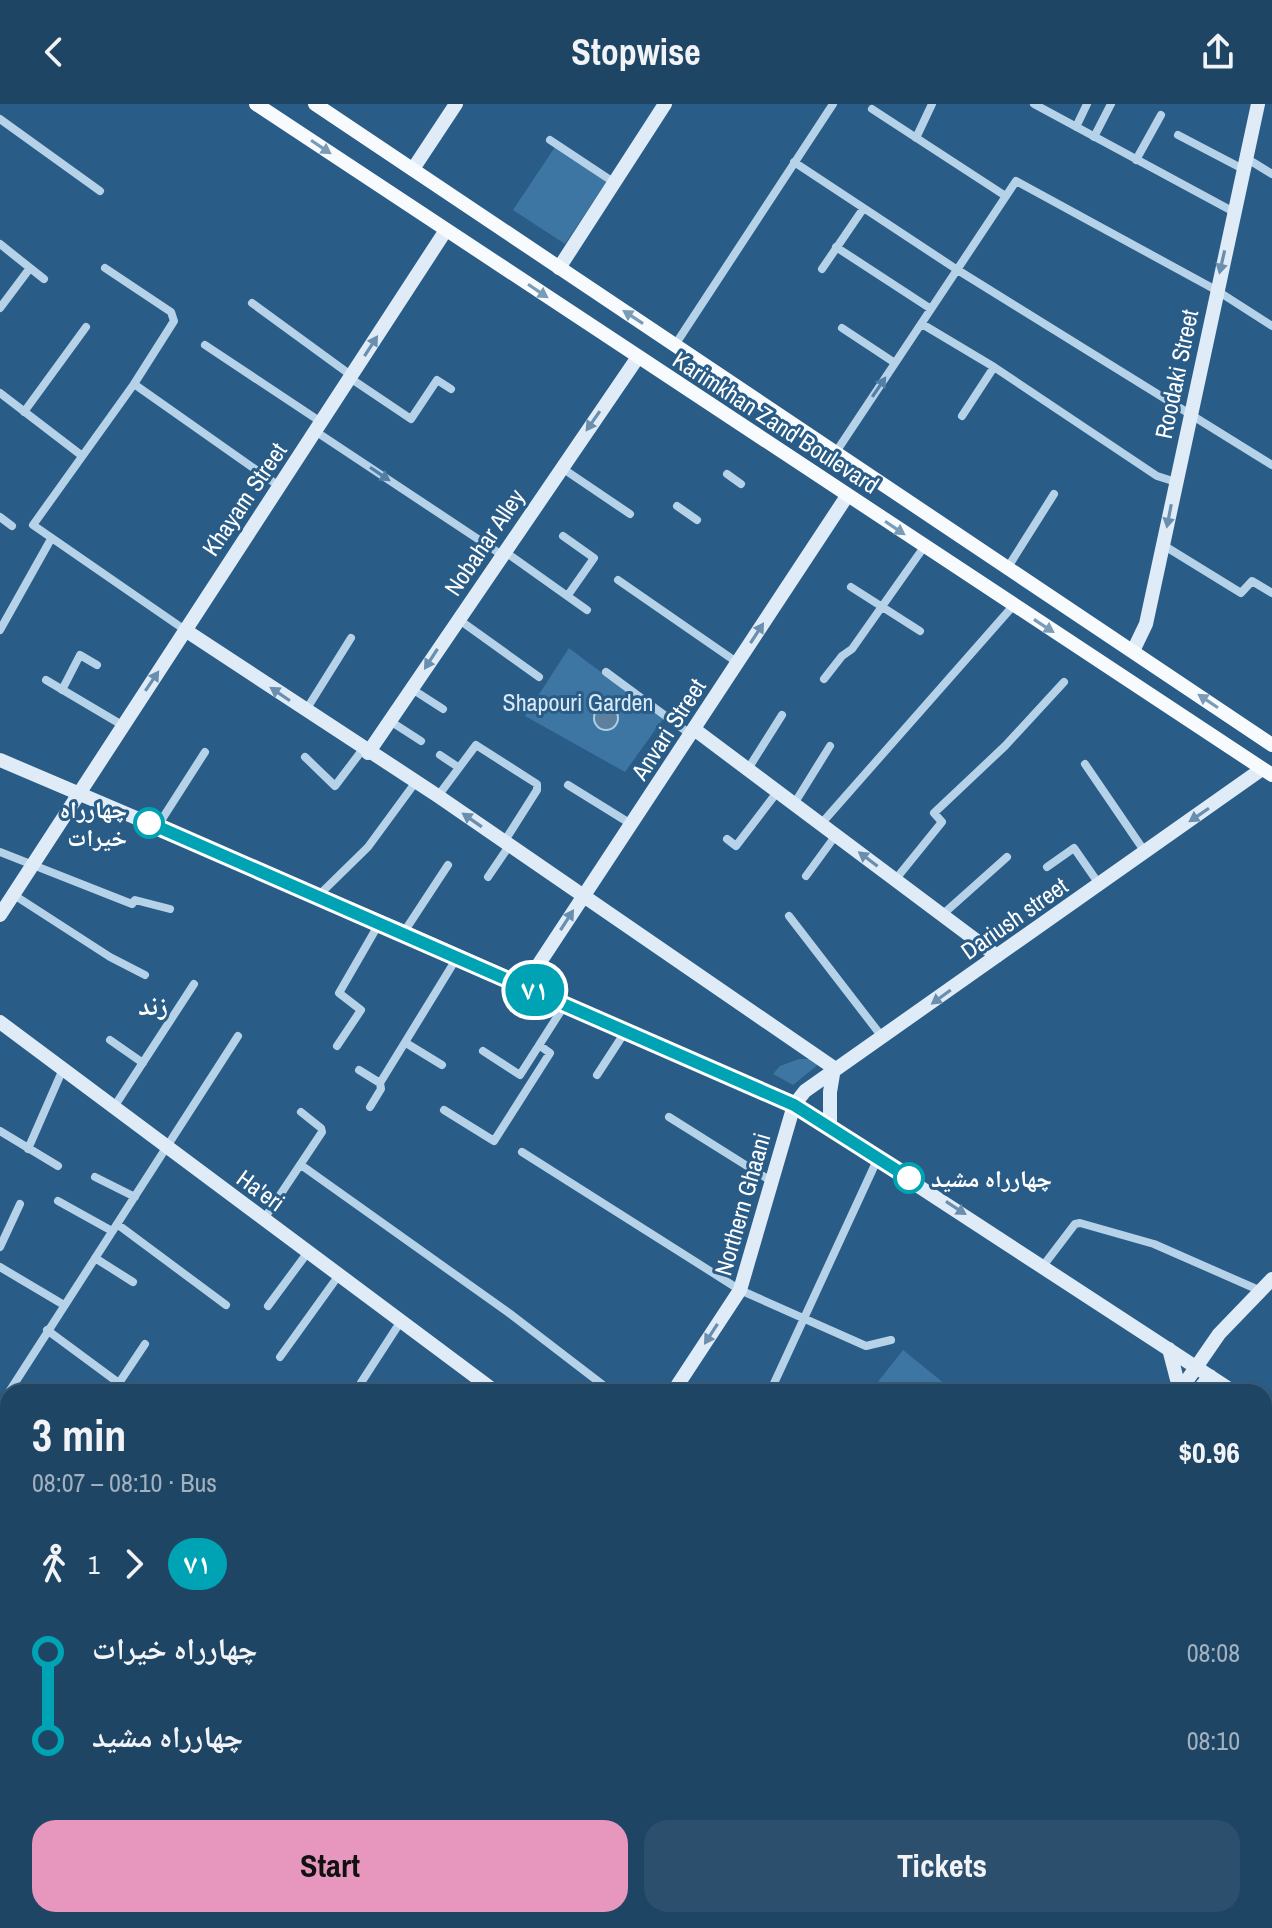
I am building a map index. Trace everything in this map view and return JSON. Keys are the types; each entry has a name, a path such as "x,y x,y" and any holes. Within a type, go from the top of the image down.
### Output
{"main road":[{"name":"Karimkhan Zand Boulevard","path":"256,104 1267,772"},
{"name":"Karimkhan Zand Boulevard","path":"315,104 1272,745"},
{"path":"979,583 1002,564"}],"street":[{"path":"413,169 456,104"},
{"path":"675,345 833,104"},
{"path":"916,138 932,104"},
{"path":"1034,104 1234,212"},
{"path":"1076,127 1087,104"},
{"path":"1094,137 1111,104"},
{"name":"Roodaki Street","path":"1133,651 1146,624 1258,104"},
{"path":"559,268 664,105"},
{"path":"872,109 1004,195"},
{"path":"1136,160 1161,115"},
{"path":"0,119 100,191"},
{"path":"1178,135 1272,174"},
{"path":"550,140 615,183"},
{"path":"794,162 1068,340 1272,465"},
{"path":"836,452 1016,181 1216,290 1272,326"},
{"path":"822,269 863,209"},
{"name":"Khayam Street","path":"0,915 446,230"},
{"path":"0,244 44,279"},
{"path":"836,247 931,309"},
{"path":"0,308 30,268"},
{"path":"105,268 174,316 134,384 33,525 306,711 438,796 834,1068 830,1126"},
{"path":"252,303 411,419 437,380 451,389"},
{"path":"922,324 994,367 1157,476 1176,482"},
{"path":"24,412 86,327"},
{"path":"842,328 895,363"},
{"path":"205,345 587,610"},
{"name":"Nobahar Alley","path":"366,751 390,721 638,357"},
{"path":"962,416 994,367"},
{"path":"134,384 279,486"},
{"path":"0,393 81,455"},
{"path":"561,467 630,514"},
{"path":"727,474 741,484"},
{"path":"1002,564 1054,494"},
{"name":"Anvari Street","path":"525,985 847,496"},
{"path":"677,506 697,520"},
{"path":"0,517 12,526"},
{"path":"563,536 594,558 568,595"},
{"path":"0,630 51,539"},
{"path":"1163,545 1241,593 1252,581 1272,593"},
{"path":"824,679 884,606 924,547"},
{"path":"618,580 738,663"},
{"path":"851,587 920,631"},
{"path":"821,824 1013,606"},
{"path":"457,619 539,677"},
{"path":"306,711 351,638"},
{"path":"62,690 80,655 97,665"},
{"path":"606,672 748,769 997,956"},
{"path":"46,680 122,725"},
{"path":"895,880 942,822 934,813 1005,746 1064,682"},
{"path":"412,689 443,709"},
{"path":"748,769 782,715"},
{"path":"390,721 421,741"},
{"path":"438,796 476,745 539,787 488,877"},
{"path":"794,804 830,746"},
{"path":"305,757 335,786 366,751"},
{"path":"157,827 205,752"},
{"path":"440,755 458,767"},
{"path":"1,762 319,895 794,1105 1222,1384"},
{"path":"1085,764 1145,853"},
{"name":"Dariush street","path":"794,1105 805,1091 834,1068 883,1038 1099,884 1267,772"},
{"path":"319,895 368,847 415,783"},
{"path":"568,785 631,824"},
{"path":"727,839 736,846 778,791"},
{"path":"806,876 836,835"},
{"path":"1047,867 1074,848 1099,884"},
{"path":"0,852 133,904 135,900 170,909"},
{"path":"941,916 1007,857"},
{"path":"404,932 448,865"},
{"path":"14,895 110,957 145,975"},
{"path":"789,916 883,1038"},
{"path":"337,1046 361,1010 339,993 380,922"},
{"path":"370,1107 381,1089 380,1083 458,956"},
{"path":"114,1107 194,984"},
{"path":"483,1051 520,1075 566,1003"},
{"name":"Ha'eri","path":"0,1022 485,1384"},
{"path":"597,1075 627,1029"},
{"path":"14,1384 238,1036"},
{"path":"110,1040 143,1063"},
{"path":"406,1043 442,1065"},
{"path":"444,1110 494,1141 550,1053 539,1045"},
{"path":"28,1149 63,1069"},
{"path":"359,1070 380,1083"},
{"path":"773,1095 788,1125"},
{"name":"Northern Ghaani","path":"678,1384 740,1290 794,1105"},
{"path":"264,1219 322,1130 301,1112"},
{"path":"669,1117 771,1181"},
{"path":"0,1131 58,1166"},
{"path":"522,1152 740,1290 866,1346 891,1340"},
{"path":"774,1384 848,1218 879,1158"},
{"path":"301,1165 509,1313 602,1384"},
{"path":"95,1177 135,1197"},
{"path":"58,1201 114,1228 226,1305"},
{"path":"0,1247 20,1204"},
{"path":"1043,1266 1075,1224 1080,1223 1154,1244 1261,1291"},
{"path":"268,1306 308,1252"},
{"path":"95,1258 133,1282"},
{"path":"0,1267 64,1305"},
{"path":"280,1357 339,1275"},
{"path":"1185,1384 1219,1334 1272,1279"},
{"path":"360,1384 401,1321"},
{"path":"47,1330 119,1383 145,1344"},
{"path":"1169,1349 1178,1384"},
{"path":"1204,1384 1210,1376"}],"green space":[{"path":"555,147 607,181 565,244 513,210"},
{"name":"Shapouri Garden","path":"569,648 663,719 625,772 525,716"},
{"path":"799,1059 812,1059 819,1064 793,1085 773,1074 780,1066"},
{"path":"903,1350 945,1384 876,1384"}],"shaded area":[{"path":"606,706 615,709 618,718 615,727 606,730 597,727 594,718 597,709"}],"bus line":[{"name":"۷۱","path":"149,823 627,1029 794,1105 909,1178"}],"place":[{"name":"چهارراه خیرات","path":"149,823"},
{"name":"چهارراه مشید","path":"909,1178"}],"district":[{"name":"زند","path":"153,1005"}]}
